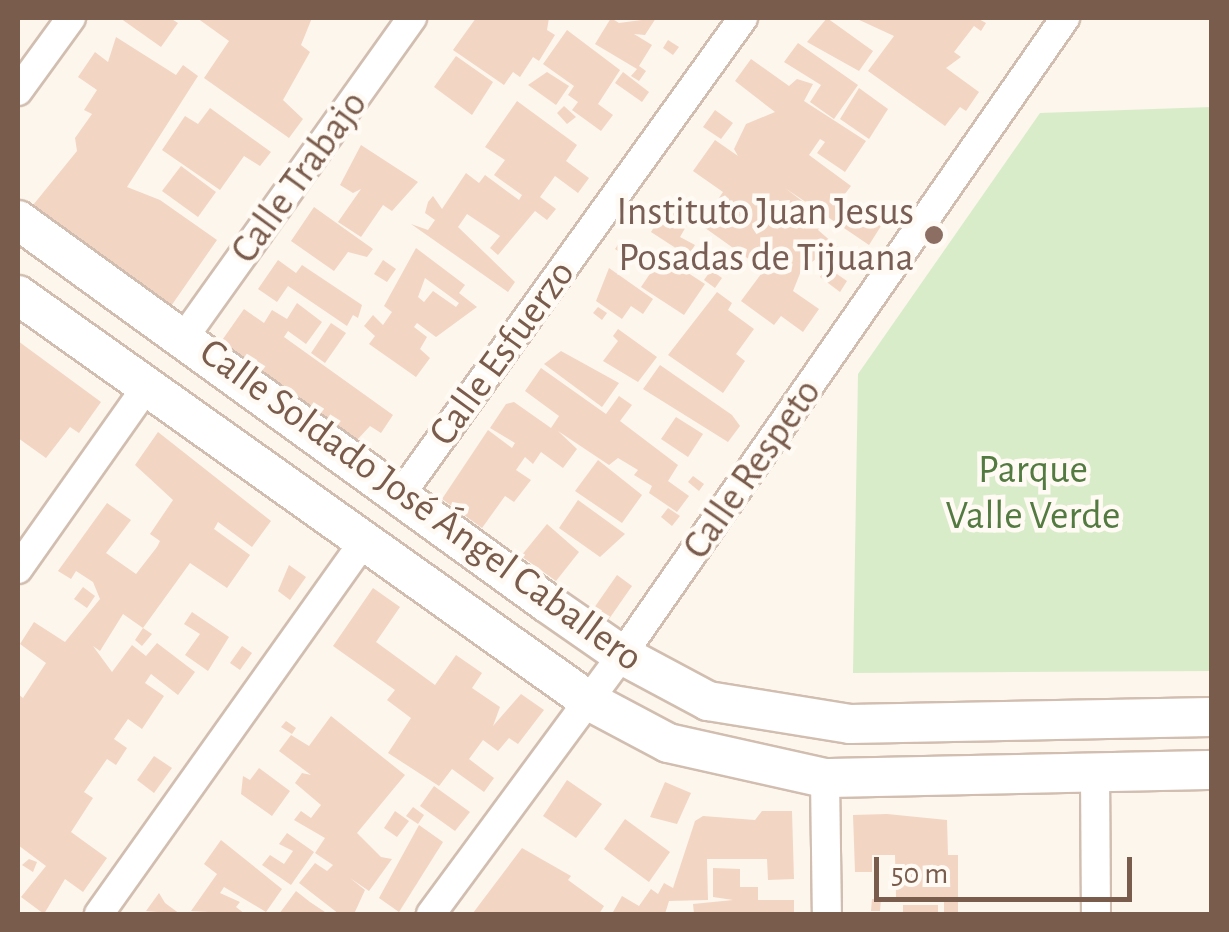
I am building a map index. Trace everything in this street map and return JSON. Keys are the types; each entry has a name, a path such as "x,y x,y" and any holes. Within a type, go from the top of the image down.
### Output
{"street":[{"path":"18,91 71,18"},
{"name":"Calle Trabajo","path":"185,336 412,18"},
{"name":"Calle Esfuerzo","path":"401,494 743,18"},
{"name":"Calle Respeto","path":"431,914 622,655 1064,18"},
{"name":"Calle Soldado José Ángel Caballero","path":"18,220 185,336 622,655 708,701 850,724 1212,717"},
{"name":"Calle Soldado José Ángel Caballero","path":"18,296 589,701 668,743 825,778 1212,770"},
{"path":"18,569 148,385"},
{"path":"100,914 364,541"},
{"path":"1096,772 1096,914"},
{"path":"825,778 827,914"}],"green space":[{"name":"Parque Valle Verde","path":"1211,107 1211,671 853,673 858,374 1040,113"}],"building":[{"path":"120,18 170,18 178,23 161,47"},
{"path":"197,18 312,18 301,45 310,52 283,100 303,119 289,138 204,78 229,41"},
{"path":"476,18 549,18 547,30 555,35 539,61 533,57 520,77 513,72 504,85 453,50"},
{"path":"611,18 619,23 656,18 645,35 634,34 652,45 639,66 646,71 639,81 631,76 637,69 595,44"},
{"path":"827,18 873,51 859,71 807,42"},
{"path":"855,18 977,18 986,23 981,31 974,26 954,52 961,57 946,68 979,92 966,111 960,107 945,126 868,71 894,36"},
{"path":"567,30 620,70 598,104 613,115 601,131 572,110 578,102 568,95 574,86 543,64"},
{"path":"116,37 176,75 183,65 198,76 127,187 160,200 217,240 169,309 29,210 77,151 75,138 92,114 84,110 97,90 78,77 95,52 108,62"},
{"path":"668,40 679,47 673,55 663,48"},
{"path":"798,43 858,85 834,119 810,102 821,85 784,62"},
{"path":"456,56 493,82 472,115 434,87"},
{"path":"751,59 789,86 797,79 813,84 804,101 866,141 845,172 817,153 825,142 820,139 809,155 851,186 837,204 848,211 855,203 863,208 856,217 863,221 876,205 882,209 873,220 881,226 869,245 785,188 826,219 818,230 848,256 834,272 847,281 840,292 820,277 833,260 823,253 801,271 793,291 819,309 803,332 781,316 774,325 741,301 764,270 701,225 723,192 693,171 715,140 738,156 734,149 746,124 775,112 735,81"},
{"path":"547,72 569,86 556,105 528,85"},
{"path":"623,72 649,92 642,102 615,83"},
{"path":"859,88 888,109 869,139 840,119"},
{"path":"517,101 577,145 566,161 589,178 578,193 555,176 540,197 556,209 547,220 535,211 498,255 490,248 500,236 467,214 458,227 515,282 508,292 411,224 428,230 435,220 425,213 428,202 433,196 442,209 466,173 479,183 485,175 519,200 522,195 494,175 505,160 485,147"},
{"path":"564,106 576,117 567,124 557,113"},
{"path":"210,108 271,152 260,166 244,156 220,190 162,150 185,116 198,124"},
{"path":"715,110 733,123 721,139 703,127"},
{"path":"361,145 418,182 392,211 383,205 361,237 338,222 361,189 353,193 340,185"},
{"path":"181,166 216,192 198,217 162,191"},
{"path":"314,207 373,249 367,257 348,252 334,271 291,241"},
{"path":"666,208 688,223 680,237 695,245 688,256 651,232"},
{"path":"621,240 639,253 634,262 615,249"},
{"path":"416,248 465,285 459,293 477,307 436,337 417,323 414,327 427,337 420,349 430,358 416,377 369,344 375,336 364,326 373,315 383,325 392,312 384,306","holes":["425,278 459,303 456,307 433,291 424,302 418,297"]},
{"path":"662,256 705,284 684,315 641,287"},
{"path":"278,260 296,273 302,265 362,305 358,318 353,315 347,326 288,286 277,302 258,289"},
{"path":"383,260 396,269 387,282 374,274"},
{"path":"609,268 653,299 643,314 631,306 622,319 596,301"},
{"path":"711,270 722,278 715,288 704,280"},
{"path":"717,292 732,303 728,310 754,329 736,354 745,361 723,393 668,355"},
{"path":"297,303 322,322 306,344 288,331 284,337 393,415 381,433 370,426 357,440 218,346 244,309 264,323 272,310 287,319"},
{"path":"598,307 607,313 602,320 593,313"},
{"path":"331,323 346,333 325,363 311,353"},
{"path":"618,329 657,357 638,382 603,361 618,341 613,336"},
{"path":"18,341 101,402 79,433 70,427 46,458 18,438"},
{"path":"561,351 619,383 602,407 544,364"},
{"path":"660,365 732,415 740,426 728,442 643,389"},
{"path":"541,368 606,414 619,396 632,405 620,421 678,465 668,481 689,496 677,512 649,493 652,486 634,475 638,470 618,458 609,465 558,431 577,449 563,468 541,452 533,464 525,457 516,470 531,480 514,502 505,496 482,528 442,499 488,430 512,448 515,443 490,428 506,404 514,402 551,428 559,416 525,391"},
{"path":"676,417 703,434 688,457 661,439"},
{"path":"158,432 271,521 252,547 218,522 214,529 250,555 227,588 190,563 143,628 123,614 100,651 93,646 112,672 132,645 146,656 157,643 195,672 178,695 151,674 145,683 164,696 142,729 128,719 114,739 127,748 116,765 107,759 84,792 93,798 71,832 107,858 83,892 65,879 44,914 21,897 46,866 18,845 18,694 23,698 46,663 20,644 34,622 65,642 100,599 93,582 76,571 71,579 58,571 107,503 131,520 106,553 136,574 157,547 160,541 150,534 173,500 135,465"},
{"path":"598,460 642,495 622,523 575,491"},
{"path":"693,476 704,484 699,491 688,482"},
{"path":"578,500 625,534 600,557 559,528"},
{"path":"668,508 680,516 672,526 661,517"},
{"path":"547,524 579,552 556,581 521,556"},
{"path":"289,565 306,577 290,600 278,591"},
{"path":"617,575 632,586 609,619 594,608"},
{"path":"83,587 95,596 87,608 74,599"},
{"path":"373,588 400,607 376,642 435,685 456,655 482,673 472,688 500,707 493,726 521,694 544,710 518,744 509,738 498,751 483,740 469,759 494,778 484,792 452,769 439,786 388,753 411,718 387,700 395,690 333,646"},
{"path":"192,612 229,637 208,671 185,655 200,634 184,624"},
{"path":"143,628 152,634 142,646 135,640"},
{"path":"242,646 252,653 240,670 230,663"},
{"path":"331,716 405,775 357,833 381,857 392,859 369,891 350,878 365,890 354,914 339,914 299,883 315,863 327,871 333,865 315,853 325,838 294,820 301,811 311,818 321,805 295,783 302,773 311,775 279,751 291,735 309,746"},
{"path":"286,721 296,728 292,734 281,727"},
{"path":"154,756 172,768 154,793 137,780"},
{"path":"259,768 290,791 272,816 241,794 243,776 250,780"},
{"path":"567,780 602,804 576,838 543,816"},
{"path":"665,782 691,793 677,824 650,817"},
{"path":"434,786 470,812 455,831 420,806"},
{"path":"413,807 424,815 418,824 406,816"},
{"path":"395,811 409,821 397,837 384,828"},
{"path":"762,811 792,811 794,879 768,880 767,859 707,859 708,900 669,901 665,914 613,912 622,896 639,906 651,889 658,894 664,883 673,888 695,821 703,816 755,820"},
{"path":"853,815 947,820 948,855 958,855 958,914 944,914 944,897 896,897 895,855 872,855 872,872 855,872"},
{"path":"625,819 670,852 649,882 604,849"},
{"path":"419,825 443,842 399,912 379,898"},
{"path":"287,833 314,852 291,885 262,865 270,855 284,864 293,851 279,844"},
{"path":"221,840 282,889 266,912 224,887 220,893 240,902 236,907 245,914 191,911 217,874 204,864"},
{"path":"522,848 571,876 568,880 604,906 599,914 473,913"},
{"path":"29,859 37,862 33,872 22,865"},
{"path":"713,868 740,869 740,887 758,887 758,900 794,900 794,914 694,914 693,904 733,900 713,897"},
{"path":"296,891 310,902 328,914 279,914"},
{"path":"159,893 165,903 180,914 146,911"},
{"path":"872,899 881,899 880,911 871,911"},
{"path":"903,905 938,905 938,914 903,914"}],"place":[{"name":"Instituto Juan Jesus Posadas de Tijuana","path":"934,235"}]}
